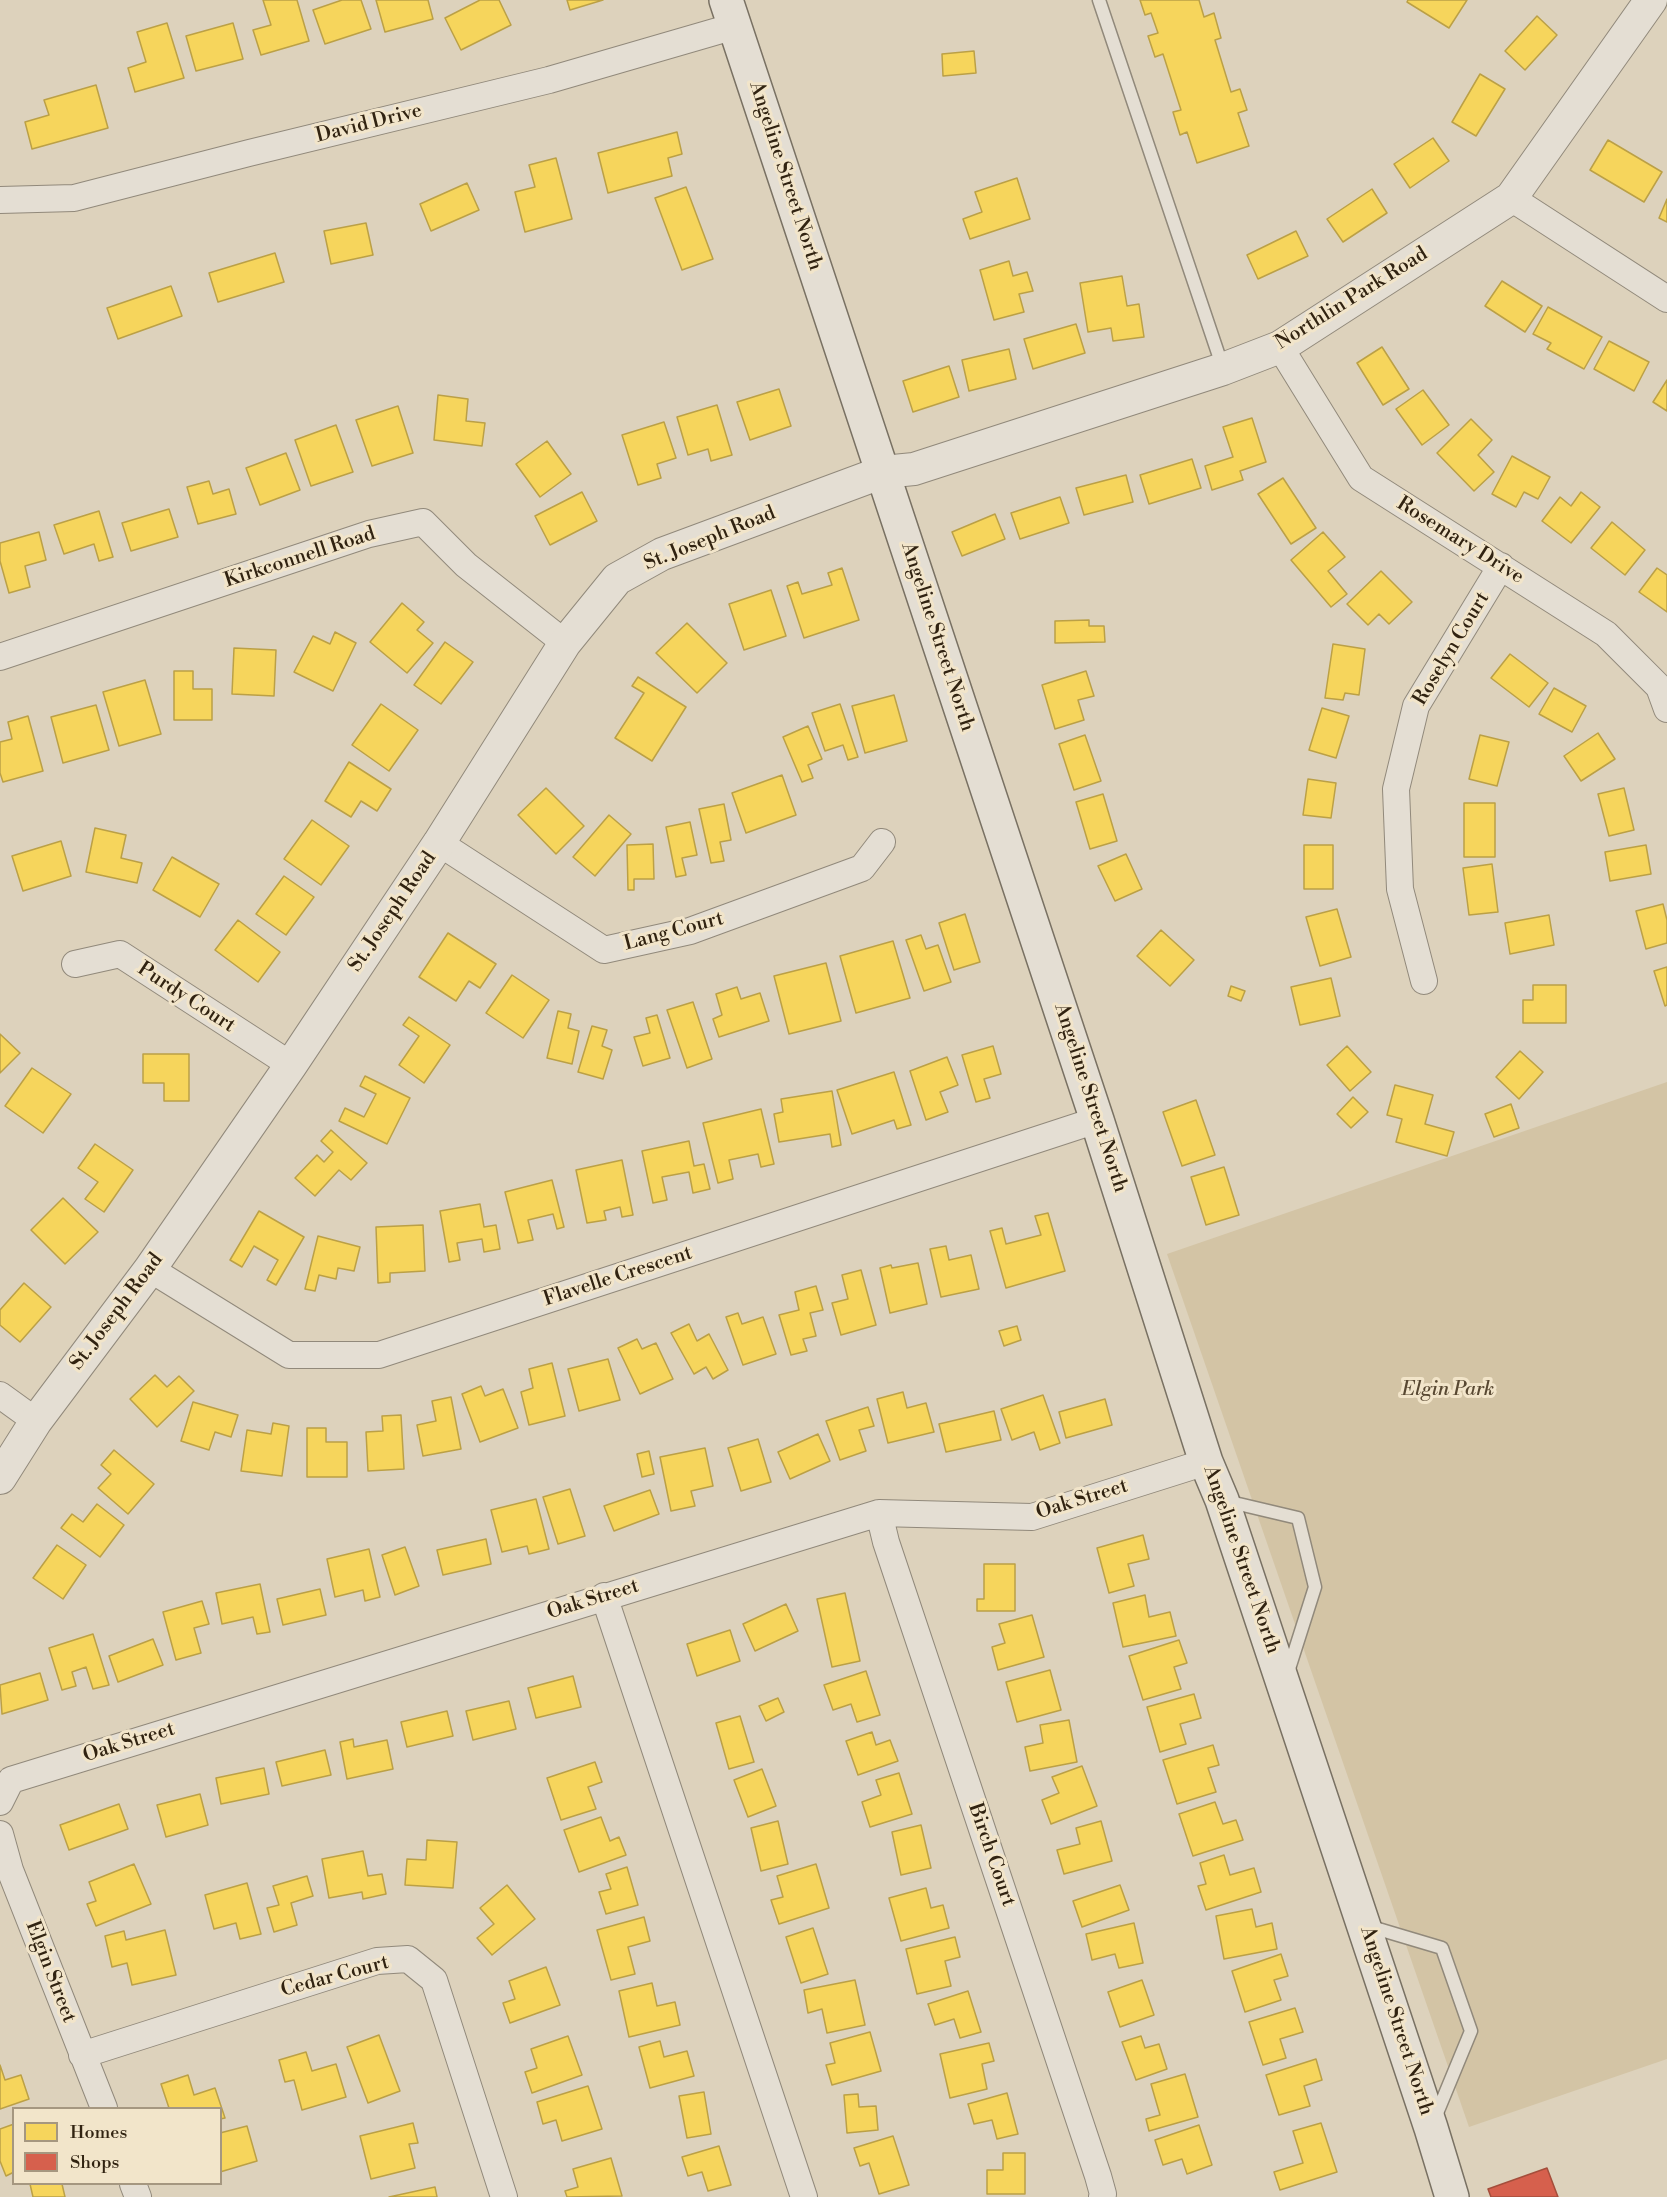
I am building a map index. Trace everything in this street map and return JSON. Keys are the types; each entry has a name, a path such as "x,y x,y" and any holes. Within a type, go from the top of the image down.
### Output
{"main road":[{"name":"Angeline Street North","path":"731,13 1097,1120 1206,1461 1222,1500 1284,1684 1452,2197"}],"street":[{"name":"Northlin Park Road","path":"883,472 914,469 1223,369 1280,346 1511,198 1652,0"},
{"name":"David Drive","path":"0,201 74,198 549,80 731,13"},
{"path":"1511,198 1667,299"},
{"name":"Rosemary Drive","path":"1280,346 1361,478 1606,634 1659,687 1667,709"},
{"name":"St. Joseph Road","path":"0,1478 36,1421 150,1269 291,1065 439,843 565,644 617,579 662,554 883,472"},
{"name":"Kirkconnell Road","path":"0,657 369,534 423,522 465,564 565,644"},
{"name":"Roselyn Court","path":"1424,981 1400,889 1396,789 1416,706 1501,566"},
{"name":"Lang Court","path":"439,843 604,950 690,931 862,868 882,842"},
{"name":"Purdy Court","path":"75,964 120,954 291,1065"},
{"name":"Flavelle Crescent","path":"150,1269 289,1356 379,1355 1097,1120"},
{"path":"0,1395 36,1421"},
{"name":"Oak Street","path":"0,1802 11,1780 879,1513 1032,1516 1206,1461"},
{"name":"Birch Court","path":"879,1513 893,1565 1098,2175 1102,2197"},
{"path":"604,1596 804,2197"},
{"name":"Elgin Street","path":"0,1834 10,1870 103,2107"},
{"name":"Cedar Court","path":"82,2055 377,1961 408,1959 434,1980 504,2197"}],"lane":[{"path":"1099,0 1223,369"},
{"path":"1222,1500 1298,1518 1315,1587 1284,1684"},
{"path":"1364,1924 1442,1948 1470,2031 1431,2128"}],"green space":[{"name":"Elgin Park","path":"1667,1082 1667,2059 1469,2127 1167,1254"}],"building: Homes":[{"path":"263,0 297,0 309,41 261,55 253,30 271,25"},
{"path":"342,0 361,0 371,29 325,44 313,10"},
{"path":"376,0 428,0 433,19 385,32"},
{"path":"480,0 499,0 511,25 461,50 445,18"},
{"path":"567,0 603,0 570,10"},
{"path":"1140,0 1199,0 1204,17 1214,13 1221,38 1215,40 1231,92 1240,89 1247,110 1238,113 1249,146 1197,163 1187,132 1180,135 1173,112 1181,110 1163,54 1155,57 1148,36 1158,33 1151,13 1145,15"},
{"path":"1408,0 1467,0 1449,28 1407,2"},
{"path":"1537,16 1557,35 1525,70 1505,51"},
{"path":"167,23 184,78 135,92 128,68 146,62 137,32"},
{"path":"233,23 243,59 196,71 186,36"},
{"path":"974,51 976,73 943,76 942,54"},
{"path":"1480,74 1505,89 1476,136 1452,122"},
{"path":"96,85 108,128 32,149 25,122 49,115 44,100"},
{"path":"677,132 682,154 668,158 672,176 608,193 598,153"},
{"path":"1433,138 1449,161 1410,188 1394,164"},
{"path":"1608,140 1662,172 1644,202 1590,170"},
{"path":"556,158 572,219 525,232 515,192 535,187 529,165"},
{"path":"1017,178 1030,219 970,239 963,219 982,212 975,192"},
{"path":"467,183 479,210 431,231 420,204"},
{"path":"686,187 713,259 682,270 655,198"},
{"path":"1372,189 1387,213 1343,242 1327,219"},
{"path":"1667,199 1667,222 1659,218"},
{"path":"366,223 373,255 331,264 324,231"},
{"path":"1296,231 1308,256 1258,279 1247,255"},
{"path":"275,253 284,282 218,302 209,273"},
{"path":"1009,261 1013,276 1027,272 1033,291 1019,294 1024,312 994,320 980,270"},
{"path":"1122,276 1127,306 1139,304 1144,337 1113,341 1111,328 1088,332 1080,283"},
{"path":"1502,281 1542,306 1525,332 1485,306"},
{"path":"171,286 182,316 118,339 107,308"},
{"path":"1548,307 1602,337 1584,369 1547,349 1551,343 1533,334"},
{"path":"1076,324 1085,353 1033,369 1024,339"},
{"path":"1609,341 1649,362 1634,391 1594,369"},
{"path":"1382,347 1409,389 1383,405 1357,363"},
{"path":"1009,349 1016,379 969,391 962,360"},
{"path":"949,366 959,397 913,412 903,381"},
{"path":"1667,380 1667,411 1653,402"},
{"path":"779,389 791,426 750,440 737,402"},
{"path":"1423,390 1449,425 1422,445 1396,409"},
{"path":"438,395 468,399 466,421 485,423 482,446 434,440"},
{"path":"717,405 732,455 711,461 708,449 688,455 677,417"},
{"path":"398,406 413,453 372,466 356,420"},
{"path":"1252,418 1266,462 1240,471 1243,480 1212,490 1205,466 1233,457 1223,427"},
{"path":"1471,419 1492,440 1478,455 1494,472 1474,491 1437,453"},
{"path":"664,422 676,458 657,464 661,478 638,485 622,435"},
{"path":"336,425 353,472 311,486 295,440"},
{"path":"547,441 571,474 540,497 516,464"},
{"path":"286,453 300,490 260,505 246,468"},
{"path":"1512,456 1550,477 1538,499 1524,492 1516,507 1492,494"},
{"path":"1192,459 1201,488 1149,504 1140,475"},
{"path":"1126,475 1133,502 1084,515 1076,488"},
{"path":"1283,478 1316,528 1291,544 1258,494"},
{"path":"209,481 213,494 229,489 236,514 198,524 187,487"},
{"path":"582,492 597,521 550,545 535,516"},
{"path":"1581,492 1600,507 1571,543 1542,521 1560,497 1571,506"},
{"path":"1060,497 1069,523 1020,539 1011,513"},
{"path":"169,509 178,537 131,551 122,523"},
{"path":"99,511 113,557 99,561 94,544 64,554 54,525"},
{"path":"995,514 1005,539 962,556 952,532"},
{"path":"1612,522 1645,550 1625,575 1591,548"},
{"path":"39,532 46,560 25,566 30,587 9,593 0,561 0,543"},
{"path":"1323,532 1345,557 1328,571 1347,594 1331,607 1291,560"},
{"path":"842,568 859,620 804,638 787,586 798,582 802,594 832,585 828,573"},
{"path":"1657,568 1667,575 1667,612 1639,592"},
{"path":"1381,571 1412,602 1389,624 1379,614 1368,625 1347,604"},
{"path":"771,590 786,636 744,650 729,604"},
{"path":"402,603 424,622 417,630 433,643 407,673 370,642"},
{"path":"1089,620 1089,626 1104,626 1105,642 1055,643 1055,621"},
{"path":"687,623 727,663 697,693 656,653"},
{"path":"335,632 356,643 333,691 294,672 313,636 330,644"},
{"path":"445,642 473,662 441,704 414,685"},
{"path":"1333,644 1365,649 1359,695 1345,693 1343,700 1325,698"},
{"path":"234,648 276,650 274,696 232,694"},
{"path":"1510,654 1548,683 1529,707 1491,678"},
{"path":"174,671 193,671 193,689 212,689 212,720 174,720"},
{"path":"1086,671 1094,696 1078,700 1084,720 1055,729 1042,685"},
{"path":"638,677 686,707 652,761 615,738 644,693 632,686"},
{"path":"145,680 161,734 119,746 103,692"},
{"path":"1554,688 1586,706 1572,732 1539,714"},
{"path":"894,695 907,741 865,753 852,706"},
{"path":"381,704 418,730 389,771 352,745"},
{"path":"840,704 858,757 848,760 843,745 825,751 812,713"},
{"path":"96,705 109,750 63,763 51,717"},
{"path":"1322,708 1349,716 1336,758 1309,750"},
{"path":"28,716 43,771 3,782 0,773 0,742 12,739 8,722"},
{"path":"808,726 822,759 808,765 813,778 802,782 783,737"},
{"path":"1598,733 1615,759 1581,781 1564,756"},
{"path":"1085,735 1101,781 1074,790 1059,744"},
{"path":"1480,735 1509,742 1497,786 1469,779"},
{"path":"349,762 391,789 377,811 361,801 351,817 325,801"},
{"path":"782,775 796,815 746,833 732,793"},
{"path":"1308,779 1336,783 1331,818 1303,815"},
{"path":"546,788 584,826 556,854 518,815"},
{"path":"1624,788 1634,830 1609,836 1598,794"},
{"path":"1103,794 1117,841 1090,849 1076,802"},
{"path":"1464,803 1495,803 1495,857 1464,857"},
{"path":"724,804 731,840 720,842 724,861 711,863 699,809"},
{"path":"609,815 631,834 595,876 573,857"},
{"path":"312,820 349,846 321,885 284,859"},
{"path":"690,822 697,855 682,858 686,875 676,877 666,827"},
{"path":"95,828 126,835 121,858 142,863 137,883 86,872"},
{"path":"61,841 71,876 23,891 12,856"},
{"path":"653,844 654,879 634,879 634,890 628,890 627,845"},
{"path":"1304,845 1333,845 1333,889 1304,889"},
{"path":"1646,845 1651,874 1610,881 1605,852"},
{"path":"1126,854 1142,889 1115,901 1098,866"},
{"path":"172,857 219,884 200,917 153,890"},
{"path":"1492,864 1498,912 1469,915 1463,868"},
{"path":"284,876 314,897 286,935 256,914"},
{"path":"1663,904 1667,920 1667,943 1646,949 1636,911"},
{"path":"1337,909 1351,957 1320,966 1306,917"},
{"path":"965,914 980,962 954,970 939,923"},
{"path":"1549,915 1554,945 1510,954 1505,923"},
{"path":"238,920 280,952 258,982 215,950"},
{"path":"1161,930 1194,960 1170,986 1137,956"},
{"path":"448,933 496,964 480,988 469,981 456,1001 419,977"},
{"path":"921,935 926,949 938,945 951,982 924,991 906,940"},
{"path":"893,941 910,998 856,1013 840,956"},
{"path":"826,963 841,1021 789,1034 774,976"},
{"path":"1667,967 1667,1005 1665,1006 1654,971"},
{"path":"512,975 549,1000 523,1038 486,1013"},
{"path":"1331,978 1340,1016 1300,1025 1291,987"},
{"path":"1533,985 1566,985 1566,1023 1523,1023 1523,1000 1533,1000"},
{"path":"1231,986 1245,991 1241,1001 1228,996"},
{"path":"737,987 741,999 760,993 769,1021 719,1037 713,1019 722,1015 716,994"},
{"path":"693,1002 712,1059 687,1068 667,1010"},
{"path":"558,1011 571,1014 568,1028 579,1031 572,1064 547,1058"},
{"path":"657,1015 670,1058 643,1066 634,1037 650,1033 646,1018"},
{"path":"409,1017 450,1045 424,1083 399,1065 419,1036 403,1025"},
{"path":"592,1026 607,1030 602,1046 612,1050 603,1079 578,1072"},
{"path":"0,1034 20,1053 0,1073"},
{"path":"993,1046 1001,1074 984,1079 990,1098 976,1102 962,1055"},
{"path":"1347,1046 1371,1072 1350,1091 1327,1065"},
{"path":"1520,1051 1543,1072 1519,1099 1496,1077"},
{"path":"143,1054 189,1054 189,1101 164,1101 164,1083 143,1083"},
{"path":"947,1057 958,1085 940,1092 948,1112 926,1120 910,1071"},
{"path":"32,1068 71,1094 43,1133 5,1106"},
{"path":"894,1072 911,1125 897,1129 894,1120 852,1134 837,1090"},
{"path":"365,1076 410,1098 387,1144 339,1121 345,1108 364,1117 376,1094 360,1086"},
{"path":"1395,1085 1433,1095 1425,1124 1454,1132 1447,1156 1396,1142 1402,1119 1387,1115"},
{"path":"832,1091 841,1145 832,1147 830,1134 779,1142 774,1114 783,1112 781,1099"},
{"path":"1353,1097 1368,1112 1351,1128 1337,1114"},
{"path":"1196,1100 1215,1155 1182,1166 1163,1112"},
{"path":"1511,1104 1519,1128 1494,1137 1485,1114"},
{"path":"761,1109 774,1164 761,1167 758,1154 729,1160 733,1179 718,1183 703,1123"},
{"path":"331,1130 367,1163 351,1180 339,1170 315,1196 295,1178 317,1155 324,1162 333,1152 321,1141"},
{"path":"689,1141 694,1166 704,1164 710,1189 693,1193 689,1172 662,1177 667,1200 653,1203 642,1151"},
{"path":"95,1144 133,1170 104,1212 85,1199 98,1182 78,1168"},
{"path":"622,1160 633,1215 622,1217 620,1207 604,1211 606,1220 587,1223 576,1170"},
{"path":"1224,1167 1239,1215 1206,1225 1191,1177"},
{"path":"552,1180 564,1227 557,1229 553,1214 528,1220 533,1240 518,1243 505,1192"},
{"path":"63,1198 98,1232 65,1264 31,1230"},
{"path":"480,1204 484,1227 496,1225 500,1249 484,1252 482,1239 457,1243 460,1260 449,1262 440,1211"},
{"path":"259,1211 304,1237 276,1285 267,1280 278,1260 254,1246 242,1267 230,1260"},
{"path":"1048,1213 1065,1271 1006,1288 990,1231 1002,1228 1006,1244 1041,1235 1035,1216"},
{"path":"423,1225 425,1271 390,1273 390,1282 378,1283 376,1227"},
{"path":"318,1236 360,1247 354,1271 338,1268 336,1279 319,1275 315,1291 305,1289"},
{"path":"946,1246 949,1260 971,1255 979,1289 941,1297 930,1249"},
{"path":"918,1263 927,1304 890,1313 880,1268"},
{"path":"861,1270 876,1325 841,1335 832,1303 848,1299 842,1275"},
{"path":"24,1283 51,1307 20,1342 0,1325 0,1310"},
{"path":"816,1286 823,1310 810,1313 816,1336 803,1339 807,1351 791,1355 779,1315 799,1310 795,1292"},
{"path":"738,1313 742,1324 763,1317 776,1354 743,1365 726,1317"},
{"path":"689,1324 697,1341 709,1334 728,1370 713,1379 706,1367 694,1374 671,1333"},
{"path":"1017,1326 1021,1340 1004,1346 999,1331"},
{"path":"637,1339 642,1349 656,1343 673,1379 640,1394 618,1348"},
{"path":"608,1359 620,1400 579,1411 568,1369"},
{"path":"552,1363 565,1416 529,1425 521,1392 533,1388 529,1369"},
{"path":"155,1375 167,1387 179,1376 194,1391 157,1427 130,1399"},
{"path":"481,1386 485,1396 503,1389 518,1428 480,1442 462,1394"},
{"path":"903,1392 907,1408 926,1403 934,1432 888,1443 877,1399"},
{"path":"1043,1395 1060,1443 1040,1450 1034,1432 1012,1440 1001,1409"},
{"path":"451,1397 461,1449 423,1456 417,1425 436,1421 432,1401"},
{"path":"1105,1399 1112,1425 1066,1438 1059,1412"},
{"path":"193,1402 238,1415 231,1437 215,1432 209,1450 181,1441"},
{"path":"868,1407 874,1426 859,1430 866,1451 840,1460 826,1421"},
{"path":"994,1411 1001,1440 946,1452 939,1424"},
{"path":"401,1415 404,1469 368,1471 366,1432 383,1431 382,1416"},
{"path":"273,1423 289,1426 282,1476 241,1471 247,1430 271,1434"},
{"path":"307,1428 326,1428 326,1442 347,1442 347,1477 307,1477"},
{"path":"818,1434 830,1461 790,1479 778,1452"},
{"path":"758,1439 771,1482 741,1491 728,1448"},
{"path":"705,1448 713,1486 691,1491 695,1506 671,1511 660,1457"},
{"path":"114,1450 154,1484 128,1514 98,1488 111,1474 101,1465"},
{"path":"649,1451 654,1474 642,1477 637,1454"},
{"path":"570,1489 585,1536 558,1544 543,1497"},
{"path":"650,1490 659,1514 614,1531 604,1506"},
{"path":"536,1499 549,1549 529,1554 527,1546 502,1552 491,1510"},
{"path":"97,1504 124,1525 100,1557 61,1528 72,1514 83,1522"},
{"path":"1143,1535 1149,1559 1128,1564 1134,1586 1109,1593 1097,1548"},
{"path":"486,1539 491,1564 443,1575 437,1550"},
{"path":"57,1545 86,1565 63,1599 33,1578"},
{"path":"405,1547 419,1586 395,1595 382,1555"},
{"path":"369,1549 380,1597 365,1601 363,1590 335,1597 327,1559"},
{"path":"984,1564 1015,1564 1015,1611 977,1611 977,1599 984,1599"},
{"path":"260,1584 270,1632 257,1634 253,1617 222,1624 216,1593"},
{"path":"320,1589 326,1615 283,1625 277,1599"},
{"path":"845,1593 860,1661 832,1667 817,1599"},
{"path":"1145,1595 1149,1617 1170,1612 1176,1636 1123,1647 1113,1603"},
{"path":"202,1601 209,1624 194,1628 201,1653 176,1660 163,1612"},
{"path":"786,1604 798,1631 755,1651 743,1624"},
{"path":"1032,1615 1044,1657 998,1670 992,1647 1005,1643 999,1624"},
{"path":"730,1630 740,1661 697,1676 687,1644"},
{"path":"93,1634 109,1685 93,1689 86,1667 72,1672 76,1686 62,1690 49,1648"},
{"path":"153,1639 163,1665 118,1682 109,1656"},
{"path":"1179,1640 1187,1663 1174,1667 1181,1689 1143,1700 1129,1656"},
{"path":"1050,1670 1061,1710 1017,1722 1006,1682"},
{"path":"866,1671 880,1715 857,1722 851,1704 833,1710 824,1685"},
{"path":"40,1673 48,1700 2,1714 0,1685"},
{"path":"573,1676 581,1707 536,1718 528,1688"},
{"path":"1194,1694 1201,1718 1180,1724 1186,1744 1160,1752 1147,1707"},
{"path":"778,1698 784,1712 766,1721 759,1706"},
{"path":"509,1701 516,1729 473,1740 466,1711"},
{"path":"447,1711 453,1736 407,1747 401,1722"},
{"path":"740,1716 754,1762 729,1769 716,1723"},
{"path":"1069,1720 1077,1762 1030,1771 1025,1747 1043,1743 1040,1725"},
{"path":"872,1732 876,1745 890,1740 898,1761 858,1775 846,1741"},
{"path":"353,1739 354,1747 387,1740 393,1769 347,1779 340,1742"},
{"path":"1213,1745 1219,1765 1208,1768 1216,1792 1177,1804 1163,1760"},
{"path":"325,1750 331,1775 282,1786 276,1762"},
{"path":"595,1762 602,1782 588,1787 596,1809 561,1820 547,1778"},
{"path":"1082,1766 1097,1806 1051,1824 1042,1800 1059,1793 1052,1777"},
{"path":"264,1768 269,1794 221,1804 216,1778"},
{"path":"762,1769 776,1806 748,1817 734,1780"},
{"path":"899,1773 912,1814 870,1827 862,1802 881,1795 876,1780"},
{"path":"200,1794 208,1825 166,1837 157,1805"},
{"path":"1215,1802 1223,1824 1236,1820 1243,1840 1193,1856 1179,1814"},
{"path":"119,1804 128,1829 69,1850 60,1825"},
{"path":"601,1817 610,1841 619,1837 626,1855 579,1872 564,1830"},
{"path":"778,1821 788,1864 761,1871 751,1828"},
{"path":"1101,1821 1112,1861 1064,1874 1057,1850 1080,1844 1076,1828"},
{"path":"921,1825 931,1868 901,1875 892,1832"},
{"path":"427,1840 457,1842 453,1888 405,1885 407,1859 426,1860"},
{"path":"363,1851 368,1876 382,1874 386,1894 363,1899 362,1892 329,1898 322,1859"},
{"path":"1224,1855 1230,1875 1254,1868 1261,1892 1206,1910 1198,1886 1206,1884 1200,1863"},
{"path":"134,1864 151,1904 96,1926 87,1904 96,1901 89,1882"},
{"path":"816,1864 829,1908 779,1924 771,1900 783,1897 777,1876"},
{"path":"627,1867 638,1905 606,1914 599,1892 611,1889 606,1874"},
{"path":"307,1876 313,1896 291,1903 297,1925 274,1932 267,1908 279,1905 273,1886"},
{"path":"247,1883 261,1934 240,1939 236,1923 214,1929 205,1895"},
{"path":"507,1885 535,1919 492,1955 477,1938 494,1924 480,1908"},
{"path":"1120,1885 1129,1910 1082,1927 1073,1901"},
{"path":"926,1888 931,1908 943,1905 949,1928 901,1941 889,1898"},
{"path":"1252,1909 1256,1927 1272,1923 1277,1949 1224,1959 1216,1916"},
{"path":"644,1917 650,1941 628,1947 635,1974 611,1980 597,1930"},
{"path":"1134,1923 1143,1963 1119,1968 1115,1954 1092,1960 1086,1934"},
{"path":"813,1928 828,1974 801,1983 786,1937"},
{"path":"165,1930 176,1975 132,1985 127,1963 112,1967 105,1936 124,1931 126,1940"},
{"path":"955,1937 960,1957 945,1961 951,1986 917,1994 906,1949"},
{"path":"1281,1954 1288,1976 1274,1980 1281,2000 1245,2012 1232,1971"},
{"path":"546,1967 560,2005 510,2023 503,2003 515,1999 509,1981"},
{"path":"855,1980 865,2025 827,2033 822,2009 808,2013 804,1990"},
{"path":"1142,1980 1154,2015 1120,2027 1108,1992"},
{"path":"652,1983 657,2006 675,2002 680,2025 629,2037 619,1991"},
{"path":"968,1991 981,2032 960,2038 954,2019 935,2025 928,2004"},
{"path":"1295,2008 1303,2032 1280,2039 1286,2058 1263,2065 1249,2022"},
{"path":"870,2032 881,2071 832,2085 826,2065 835,2063 830,2043"},
{"path":"379,2035 400,2091 368,2103 347,2047"},
{"path":"568,2036 582,2075 532,2093 525,2072 537,2068 531,2049"},
{"path":"1141,2036 1145,2048 1159,2044 1167,2069 1136,2080 1122,2042"},
{"path":"660,2041 664,2057 687,2051 694,2076 650,2088 639,2047"},
{"path":"989,2043 994,2061 982,2064 987,2089 950,2098 940,2054"},
{"path":"306,2052 312,2071 336,2064 346,2097 302,2110 294,2080 285,2082 279,2060"},
{"path":"1316,2059 1322,2080 1304,2086 1310,2106 1279,2115 1266,2075"},
{"path":"0,2065 5,2080 21,2075 29,2099 0,2109"},
{"path":"1185,2074 1198,2117 1149,2131 1146,2119 1160,2115 1151,2084"},
{"path":"188,2075 194,2095 215,2088 221,2107 169,2107 161,2084"},
{"path":"588,2086 602,2129 562,2141 556,2120 543,2124 537,2102"},
{"path":"704,2092 711,2134 687,2138 679,2096"},
{"path":"1007,2093 1018,2134 997,2139 992,2120 974,2124 968,2104"},
{"path":"858,2094 859,2107 876,2106 878,2130 847,2133 844,2095"},
{"path":"413,2123 418,2143 409,2144 415,2168 371,2179 360,2136"},
{"path":"1321,2123 1337,2172 1280,2190 1274,2172 1303,2163 1293,2131"},
{"path":"12,2125 12,2173 6,2176 0,2161 0,2129"},
{"path":"1199,2125 1212,2165 1187,2174 1182,2159 1163,2165 1155,2140"},
{"path":"247,2126 257,2161 222,2171 222,2132"},
{"path":"893,2136 909,2185 879,2194 869,2163 860,2166 854,2148"},
{"path":"719,2146 731,2185 708,2191 702,2172 688,2176 682,2157"},
{"path":"1003,2153 1025,2153 1025,2194 987,2194 987,2170 1003,2170"},
{"path":"611,2158 622,2196 567,2197 565,2191 578,2187 573,2169"},
{"path":"30,2185 62,2185 65,2197 33,2197"},
{"path":"435,2187 437,2197 389,2197"}],"building: Shops":[{"path":"1547,2168 1558,2197 1491,2197 1488,2189"}]}
